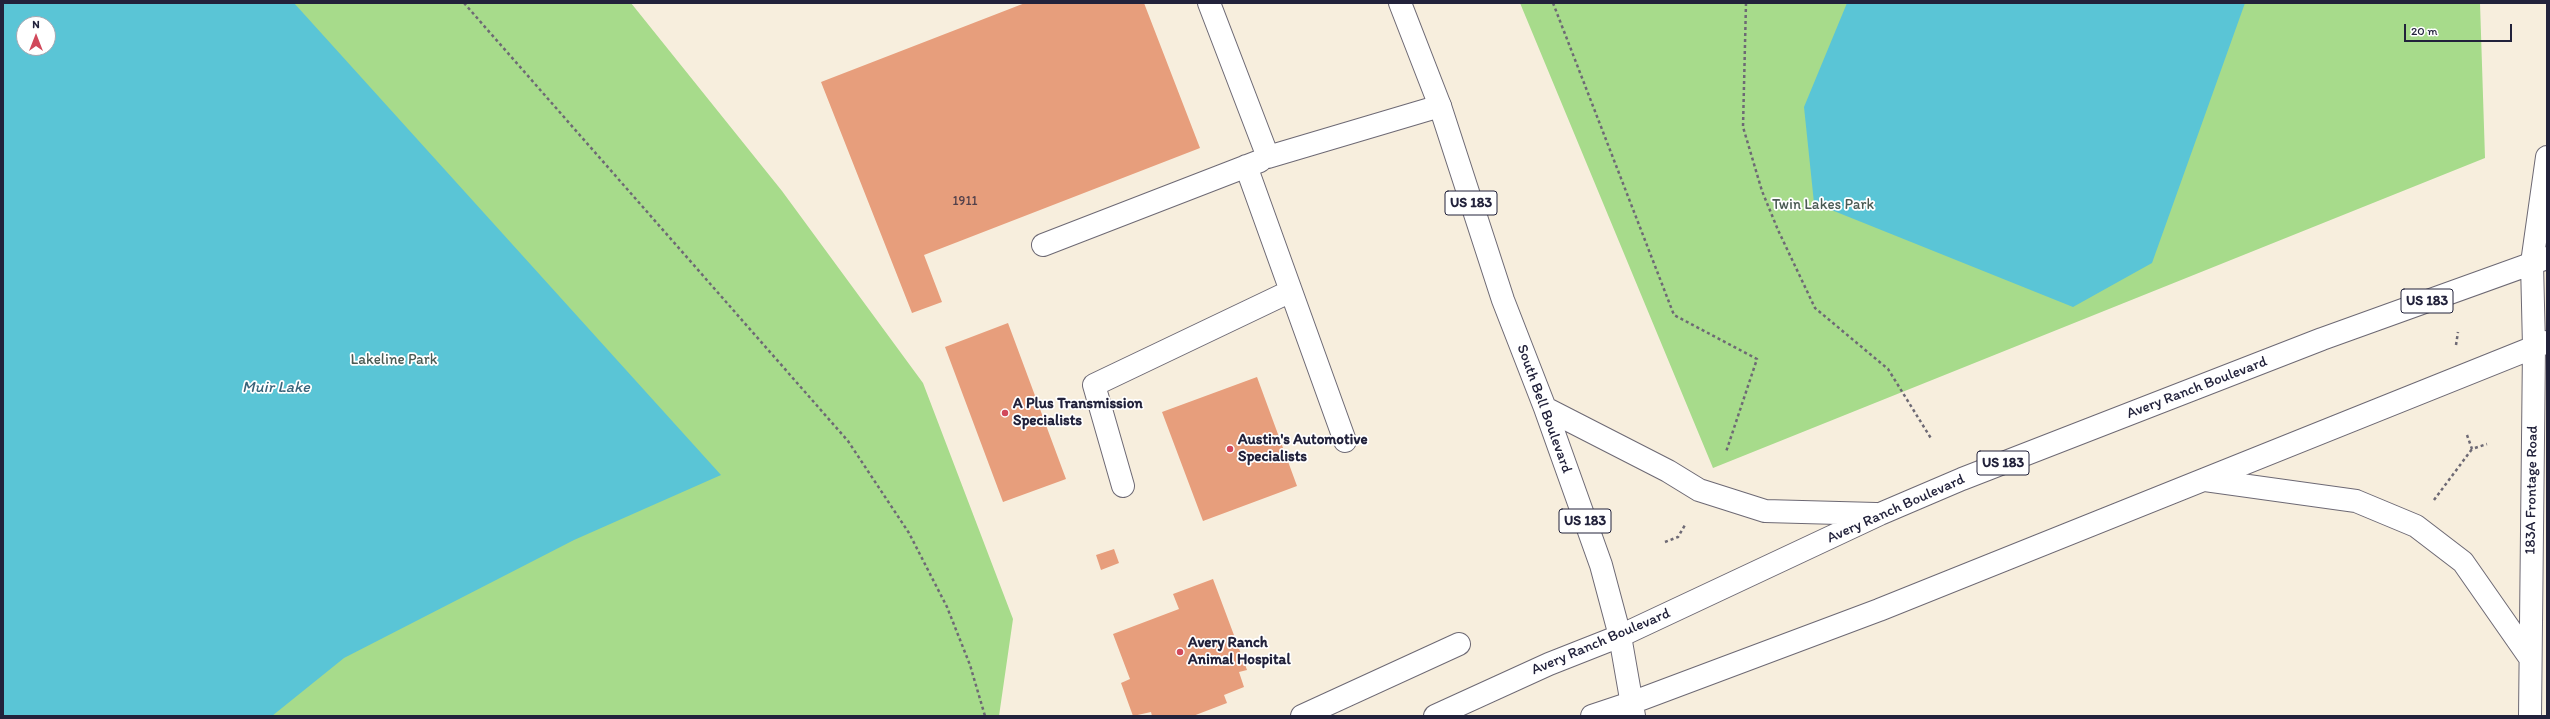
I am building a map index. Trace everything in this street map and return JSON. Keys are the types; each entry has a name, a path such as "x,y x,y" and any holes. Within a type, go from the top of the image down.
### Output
{"main road":[{"path":"1209,3 1268,157"},
{"name":"US 183","path":"1400,3 1440,106"},
{"path":"1042,245 1268,157 1440,106"},
{"name":"South Bell Boulevard","path":"1440,106 1503,300 1545,408 1601,565 1620,636 1633,710"},
{"name":"183A Frontage Road","path":"2530,716 2532,520 2540,345 2539,261 2547,157"},
{"path":"1246,166 1345,441"},
{"name":"Avery Ranch Boulevard","path":"1435,716 1549,664 1620,636 1880,514 1962,479 2322,339 2539,261"},
{"path":"1123,486 1094,385 1291,292"},
{"path":"1592,716 1633,710 2540,345"},
{"path":"1545,408 1668,471 1699,490 1765,511 1880,514"},
{"path":"2203,480 2356,501 2416,526 2463,562 2530,658"},
{"path":"2532,520 2547,496"},
{"path":"1302,716 1459,644"}],"path":[{"path":"464,3 848,441 909,533 947,607 970,665 985,716"},
{"path":"1553,3 1674,315 1757,359 1726,452"},
{"path":"1746,3 1743,127 1762,191 1778,230 1815,308 1888,369 1932,440"},
{"path":"2455,353 2458,332"},
{"path":"2467,435 2472,448"},
{"path":"2434,500 2472,448 2487,444"},
{"path":"1665,542 1678,537 1685,525"}],"green space":[{"name":"Lakeline Park","path":"3,3 631,3 782,191 923,383 1013,619 999,716 3,716"},
{"name":"Twin Lakes Park","path":"1520,3 2480,3 2485,158 1713,468"}],"water":[{"name":"Muir Lake","path":"3,3 294,3 721,475 574,540 344,658 272,716 3,716"},
{"path":"1847,3 2245,3 2152,263 2073,307 1814,203 1804,107"}],"building":[{"path":"1025,3 1144,3 1200,148 924,255 942,302 912,313 821,82"},
{"name":"A Plus Transmission Specialists","path":"1008,323 1066,479 1003,502 945,347"},
{"name":"Austin's Automotive Specialists","path":"1257,377 1297,486 1203,521 1162,412"},
{"path":"1114,549 1119,563 1101,570 1096,555"},
{"name":"Avery Ranch Animal Hospital","path":"1213,579 1247,670 1239,672 1244,687 1224,695 1227,703 1193,716 1152,716 1151,712 1133,716 1121,683 1130,679 1113,634 1179,609 1173,594"}],"place":[{"name":"A Plus Transmission Specialists","path":"1005,413"},
{"name":"Austin's Automotive Specialists","path":"1230,449"},
{"name":"Avery Ranch Animal Hospital","path":"1180,652"}]}
